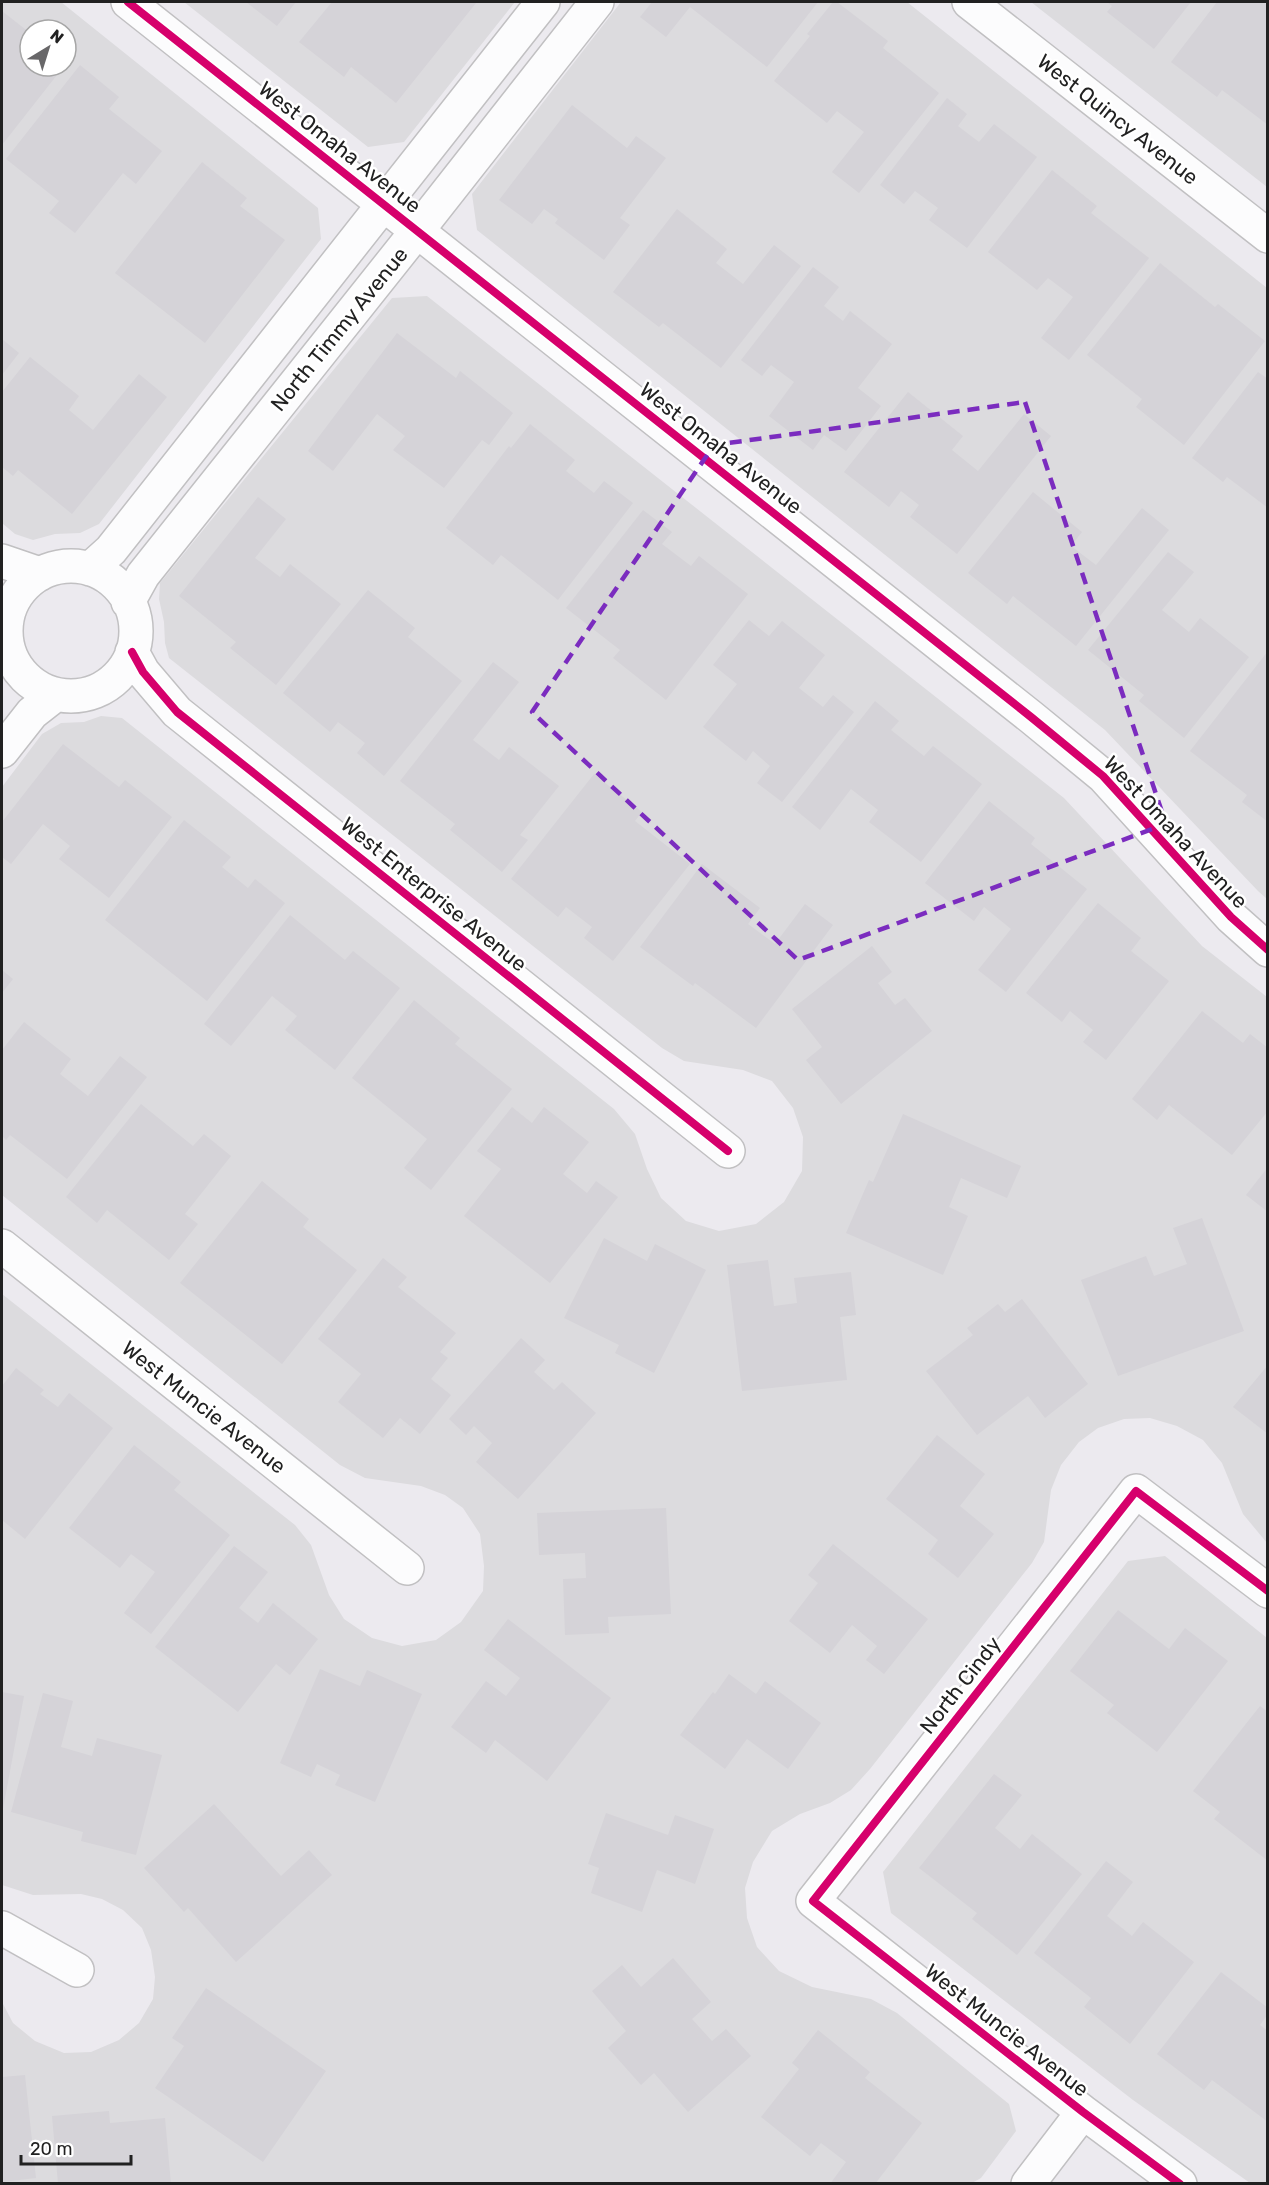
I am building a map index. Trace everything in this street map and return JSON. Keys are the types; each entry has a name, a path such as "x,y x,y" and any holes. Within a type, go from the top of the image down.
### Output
{"street":[{"name":"West Omaha Avenue","path":"128,2 1013,702 1094,769 1231,917 1268,950"},
{"name":"North Timmy Avenue","path":"90,569 111,550 543,2"},
{"name":"North Timmy Avenue","path":"128,602 143,575 597,2"},
{"name":"West Quincy Avenue","path":"969,2 1268,236"},
{"path":"2,561 40,573"},
{"path":"73,566 90,569 106,576 119,587 128,602 135,626 132,652 123,670 108,685 92,693 74,696 55,694 39,688 24,677 8,674 5,600 16,595 40,573 73,566"},
{"name":"West Enterprise Avenue","path":"132,652 143,672 177,712 728,1151"},
{"name":"West Enterprise Avenue","path":"108,685 151,699 177,712"},
{"path":"2,751 32,713 55,694"},
{"name":"West Muncie Avenue","path":"2,1246 407,1568"},
{"name":"North Cindy","path":"813,1901 1136,1491 1268,1591"},
{"name":"West Muncie Avenue","path":"813,1901 1083,2112 1180,2184"},
{"path":"2,1928 77,1970"},
{"path":"1028,2184 1083,2112"}],"highlighted area":[{"path":"1025,402 1166,824 798,960 532,712 714,445"}],"shaded area":[{"path":"2,2 61,2 318,208 321,239 99,524 80,533 55,534 33,540 15,534 2,523"},
{"path":"184,2 515,2 404,142 368,147"},
{"path":"621,2 907,2 1267,288 1267,899 1105,730 477,230 472,194"},
{"path":"1031,2 1267,2 1267,187"},
{"path":"427,296 1064,798 1202,946 1267,997 1267,1543 1243,1514 1222,1463 1203,1440 1177,1426 1150,1418 1124,1419 1098,1428 1079,1442 1061,1465 1051,1490 1044,1542 1032,1563 851,1790 830,1803 800,1814 772,1831 753,1862 745,1888 747,1918 757,1947 779,1971 812,1987 871,1999 897,2013 1009,2104 1016,2131 981,2178 972,2183 2,2183 2,2002 13,2023 35,2041 64,2053 91,2052 119,2040 139,2023 153,1999 155,1977 151,1950 142,1928 123,1910 102,1899 81,1894 33,1895 2,1885 2,1294 295,1525 311,1545 329,1595 344,1619 372,1638 402,1646 436,1640 461,1622 483,1591 484,1566 480,1534 463,1508 445,1495 421,1486 365,1478 340,1465 2,1195 2,787 42,734 61,723 84,722 101,716 122,718 614,1109 635,1134 647,1169 661,1198 686,1221 719,1231 756,1224 784,1202 802,1171 803,1137 793,1108 772,1081 743,1070 684,1061 662,1048 169,658 159,599 160,583 392,298"},
{"path":"1165,1556 1267,1638 1267,2183 1250,2183 1133,2100 891,1913 883,1872 1128,1561"}],"building":[{"path":"246,2 296,2 277,26"},
{"path":"332,2 476,3 396,103 351,67 344,77 299,42"},
{"path":"652,2 818,2 767,67 690,7 666,37 640,17"},
{"path":"833,2 837,2 888,41 883,48 939,93 859,193 832,172 864,132 837,111 827,123 774,81 810,36 807,34"},
{"path":"1107,2 1191,2 1154,49 1107,12 1112,6"},
{"path":"1217,2 1263,2 1268,5 1268,125 1222,90 1217,97 1171,62"},
{"path":"2,11 18,24 18,78 55,78 2,145"},
{"path":"80,65 119,97 109,109 162,151 136,184 123,173 75,233 49,213 59,201 6,159 70,78 78,78"},
{"path":"947,98 967,114 958,126 979,142 994,124 1037,157 967,248 929,220 938,208 915,191 904,204 880,185"},
{"path":"572,105 627,148 636,136 666,158 620,218 630,225 604,260 555,223 558,219 544,209 532,224 499,200"},
{"path":"202,162 247,198 240,206 285,240 205,343 115,273"},
{"path":"1052,170 1097,206 1091,213 1149,258 1069,360 1041,338 1073,297 1048,278 1037,290 988,252"},
{"path":"677,209 727,249 716,263 743,284 774,245 801,266 721,368 663,323 659,327 613,292"},
{"path":"1160,263 1215,307 1218,304 1265,341 1184,445 1136,407 1142,399 1087,355"},
{"path":"813,267 839,287 824,306 843,321 850,311 892,344 858,388 881,406 846,451 824,435 813,450 769,416 794,382 771,365 762,376 741,360"},
{"path":"397,333 456,378 460,371 513,413 489,445 482,440 444,488 393,450 405,436 377,414 333,471 308,451"},
{"path":"2,339 19,353 2,375"},
{"path":"30,357 79,396 69,410 93,430 139,374 167,397 72,514 18,470 13,476 2,467 2,392"},
{"path":"1258,372 1268,379 1268,508 1227,477 1223,482 1192,458"},
{"path":"908,392 963,436 952,450 978,471 1024,414 1051,436 957,554 910,517 919,505 901,491 889,507 844,472"},
{"path":"530,424 575,460 566,471 594,493 604,481 633,503 558,600 501,555 493,565 446,528 509,446 511,448"},
{"path":"1033,492 1082,532 1071,546 1096,565 1142,508 1169,530 1076,646 1013,596 1007,604 968,573"},
{"path":"258,497 286,519 255,558 280,577 290,564 341,604 276,685 230,648 236,642 179,596"},
{"path":"643,510 672,532 662,544 691,566 699,556 748,594 666,700 613,658 620,650 566,608"},
{"path":"1168,552 1194,572 1162,610 1189,632 1200,618 1249,657 1184,738 1139,701 1144,695 1088,650"},
{"path":"368,590 415,628 408,637 462,681 384,776 357,753 365,743 338,722 330,732 283,693"},
{"path":"749,620 769,636 782,621 825,655 799,688 823,707 833,695 854,712 782,802 757,783 770,766 753,751 746,761 703,727 737,684 713,665"},
{"path":"1268,651 1266,711 1268,822 1242,802 1247,795 1190,751"},
{"path":"493,662 519,682 473,740 499,760 509,747 559,786 520,835 528,840 502,872 450,830 455,824 400,781"},
{"path":"875,701 899,721 891,730 924,756 933,746 982,784 921,862 869,822 878,810 851,789 820,830 792,807"},
{"path":"63,744 119,787 125,780 172,817 109,898 59,859 70,846 43,824 11,864 2,857 2,822"},
{"path":"594,774 642,812 635,821 690,864 613,961 584,938 592,927 566,907 558,917 511,879"},
{"path":"989,801 1035,838 1031,844 1087,889 1006,992 978,970 1011,929 984,907 974,921 925,883"},
{"path":"184,820 231,857 222,867 248,888 255,879 285,903 207,1001 105,920"},
{"path":"702,864 760,908 748,924 775,944 805,904 833,925 756,1028 695,983 693,986 640,947"},
{"path":"1098,903 1141,938 1131,951 1169,981 1106,1060 1083,1042 1093,1030 1070,1011 1062,1022 1026,993"},
{"path":"290,915 345,960 353,951 400,988 335,1070 285,1030 297,1016 272,996 231,1046 204,1024"},
{"path":"872,946 892,972 878,983 895,1005 905,998 932,1031 841,1104 806,1060 822,1047 792,1009"},
{"path":"2,970 13,979 2,993"},
{"path":"414,1000 460,1038 455,1044 512,1089 431,1190 404,1168 427,1139 352,1078"},
{"path":"1202,1011 1243,1043 1250,1034 1268,1048 1268,1111 1232,1155 1169,1105 1157,1120 1132,1099"},
{"path":"24,1022 71,1059 60,1074 88,1096 120,1056 147,1077 67,1179 10,1135 6,1140 2,1136 2,1050"},
{"path":"141,1104 193,1146 204,1134 231,1156 185,1214 198,1224 169,1260 107,1210 97,1223 66,1197"},
{"path":"512,1107 532,1123 544,1107 589,1142 563,1174 587,1193 596,1181 618,1197 550,1283 464,1216 501,1169 477,1151"},
{"path":"903,1114 1021,1166 1007,1198 961,1178 949,1207 968,1216 943,1275 846,1233 869,1180 873,1182"},
{"path":"1268,1167 1268,1212 1246,1195"},
{"path":"262,1181 309,1219 303,1227 357,1270 282,1364 180,1283"},
{"path":"1202,1218 1244,1331 1118,1376 1081,1280 1146,1256 1154,1276 1187,1264 1173,1228"},
{"path":"604,1238 647,1261 655,1244 706,1270 654,1373 615,1353 619,1345 564,1318"},
{"path":"383,1258 407,1277 398,1287 456,1333 440,1352 448,1358 431,1379 451,1395 420,1434 400,1418 383,1438 338,1402 361,1374 318,1339"},
{"path":"768,1260 774,1306 797,1303 794,1278 851,1272 856,1315 840,1317 847,1380 742,1391 727,1265"},
{"path":"1022,1299 1088,1384 1045,1418 1028,1396 977,1435 926,1371 973,1335 967,1328 998,1304 1005,1312"},
{"path":"521,1338 545,1360 534,1372 554,1390 562,1382 596,1413 518,1499 476,1462 492,1443 474,1426 466,1435 449,1419"},
{"path":"1268,1365 1268,1434 1233,1407"},
{"path":"16,1368 44,1390 40,1394 58,1407 69,1393 113,1428 25,1539 2,1520 2,1386"},
{"path":"937,1435 985,1474 960,1506 994,1534 958,1578 928,1554 938,1540 886,1499"},
{"path":"134,1445 181,1482 174,1490 230,1535 151,1634 124,1613 155,1572 131,1554 120,1568 69,1528"},
{"path":"666,1508 671,1614 608,1617 609,1633 565,1635 563,1579 586,1578 585,1553 539,1555 537,1513"},
{"path":"833,1544 928,1619 884,1674 866,1660 877,1646 852,1625 830,1653 789,1621 818,1583 808,1575"},
{"path":"234,1546 268,1572 239,1608 258,1623 273,1603 318,1639 290,1675 276,1664 238,1712 155,1647"},
{"path":"1118,1610 1169,1649 1185,1628 1228,1661 1157,1752 1107,1713 1114,1705 1070,1671"},
{"path":"508,1619 611,1698 547,1781 495,1740 486,1753 451,1727 486,1681 506,1696 520,1678 484,1650"},
{"path":"320,1669 360,1686 367,1670 422,1694 375,1802 335,1785 340,1775 317,1764 311,1777 280,1763"},
{"path":"729,1674 756,1694 765,1681 821,1723 788,1769 747,1739 725,1769 680,1735"},
{"path":"2,1692 24,1696 3,1809 2,1809"},
{"path":"43,1693 73,1701 61,1747 92,1756 97,1738 162,1755 136,1855 81,1841 83,1832 11,1812"},
{"path":"1260,1706 1268,1712 1268,1861 1214,1819 1220,1812 1193,1791"},
{"path":"994,1774 1022,1795 995,1828 1020,1849 1032,1834 1082,1874 1017,1955 972,1919 977,1913 919,1868"},
{"path":"214,1804 281,1876 309,1850 332,1875 236,1962 188,1908 184,1912 144,1868"},
{"path":"606,1813 668,1835 675,1815 714,1829 695,1884 657,1870 642,1912 591,1893 599,1868 588,1864"},
{"path":"1106,1861 1133,1882 1107,1916 1132,1936 1143,1922 1194,1962 1130,2044 1084,2007 1091,1998 1034,1953"},
{"path":"673,1958 711,2002 692,2019 712,2041 726,2029 751,2056 688,2112 654,2073 641,2085 608,2048 626,2031 592,1991 622,1965 641,1987"},
{"path":"1221,1972 1268,2008 1268,2014 1260,2025 1268,2031 1268,2122 1212,2080 1204,2090 1157,2054"},
{"path":"206,1988 326,2071 263,2162 155,2088 184,2046 172,2038"},
{"path":"818,2030 870,2072 865,2078 922,2123 875,2184 830,2184 846,2162 821,2143 810,2156 761,2117 799,2069 792,2063"},
{"path":"25,2075 36,2178 2,2182 2,2077"},
{"path":"109,2111 110,2123 165,2118 171,2184 58,2184 52,2116"}],"cycle path":[{"path":"128,2 1103,776 1231,917 1268,950"},
{"path":"132,652 143,672 177,712 728,1151"},
{"path":"1180,2184 1083,2112 813,1901 1136,1491 1268,1591"}]}
